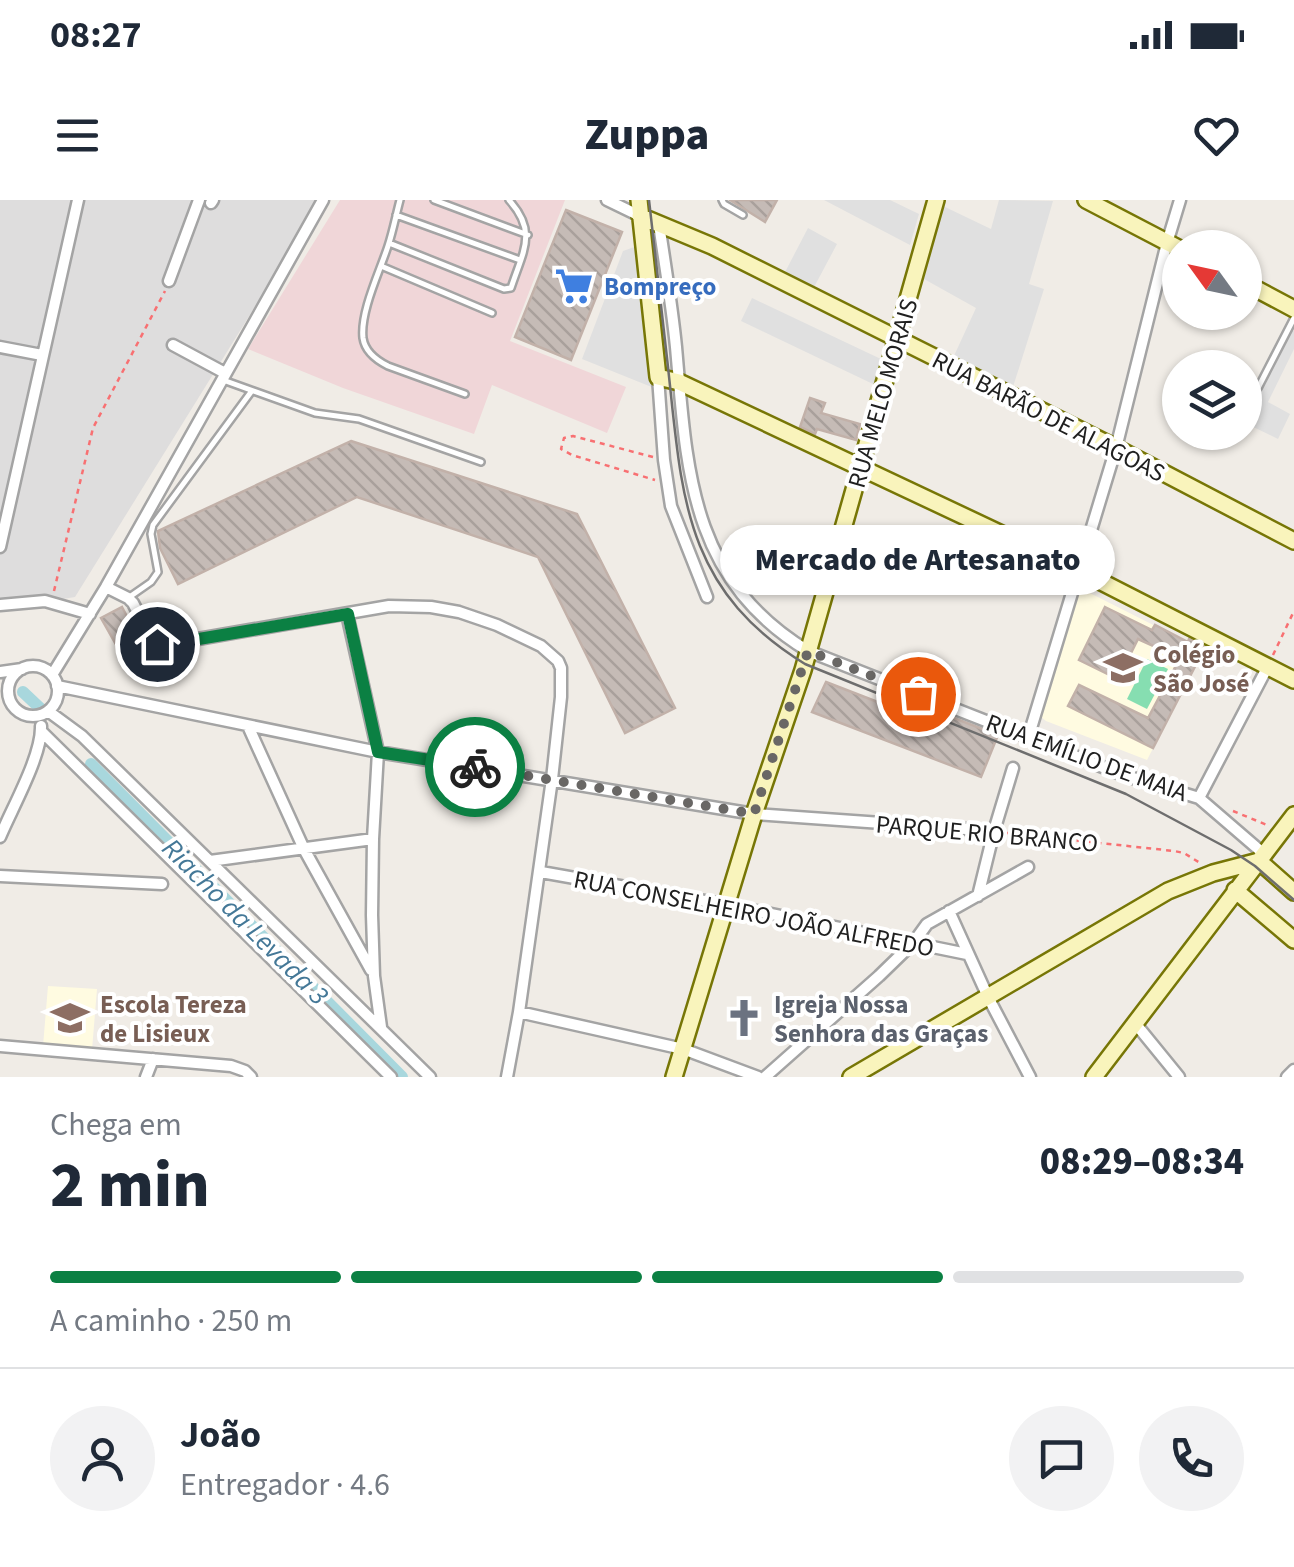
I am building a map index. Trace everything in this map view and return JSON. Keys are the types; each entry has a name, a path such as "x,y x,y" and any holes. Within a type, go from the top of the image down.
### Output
{"street":[{"path":"0,546 78,200"},
{"path":"0,837 35,755 44,713 56,700 55,681 323,200"},
{"path":"607,200 640,208 666,484 684,542 707,596"},
{"name":"RUA MELO MORAIS","path":"674,1077 808,651 936,200"},
{"path":"1086,200 1162,240"},
{"path":"1175,230 1180,200"},
{"path":"170,281 208,201"},
{"name":"RUA BARÃO DE ALAGOAS","path":"640,208 659,224 712,246 1294,541"},
{"name":"RUA EMÍLIO DE MAIA","path":"659,224 691,481 703,527 716,554 754,610 808,651 1123,775 1199,798 1259,860"},
{"path":"1028,738 1162,285"},
{"path":"1262,292 1294,308"},
{"path":"172,345 223,376"},
{"path":"0,347 42,355"},
{"path":"658,377 679,382 1078,570 1294,680"},
{"path":"106,587 128,598 152,640 165,644 388,606 459,612 542,646 558,662 561,697 552,779 506,1077"},
{"path":"0,606 51,602 90,614"},
{"path":"348,614 378,752 373,839 374,976 381,1028"},
{"path":"1199,798 1268,666"},
{"path":"0,672 38,667 55,681"},
{"path":"12,705 8,688 22,668"},
{"name":"PARQUE RIO BRANCO","path":"55,681 378,752 754,814 994,831"},
{"path":"0,697 24,715 44,713 82,736 430,1077"},
{"path":"248,726 304,849 374,976"},
{"path":"42,732 391,1077"},
{"path":"978,896 1013,768"},
{"path":"1094,1077 1294,815"},
{"path":"210,861 373,839"},
{"path":"850,1077 1168,892 1259,860"},
{"path":"1259,860 1294,892"},
{"path":"519,1012 683,1049 762,1077 914,942 927,924 1028,868"},
{"name":"RUA CONSELHEIRO JOÃO ALFREDO","path":"540,872 968,954"},
{"path":"0,876 162,884"},
{"path":"1236,890 1294,940"},
{"path":"949,912 1030,1077"},
{"path":"1135,1023 1179,1077"},
{"path":"0,1046 231,1066 251,1077"},
{"path":"146,1077 153,1059"},
{"path":"1287,1077 1294,1070"}],"lane":[{"path":"400,200 363,324 363,339 367,350 388,366 465,394"},
{"path":"434,200 528,235"},
{"path":"389,243 504,289 511,288 528,235 521,214 509,200"},
{"path":"722,200 743,215"},
{"path":"396,215 520,260"},
{"path":"381,266 492,313"},
{"path":"1262,380 1294,318"},
{"path":"223,376 251,392 315,413 359,419 481,462"},
{"path":"128,598 158,572 153,525 251,392"}],"path":[{"path":"51,602 94,428 170,281"},
{"path":"664,460 573,436 564,438 561,449 666,484"},
{"path":"1268,666 1294,611"},
{"path":"1232,811 1282,831"},
{"name":"PARQUE RIO BRANCO","path":"994,831 1184,853 1213,873"}],"shaded area":[{"path":"0,200 321,200 75,597 0,609"},
{"path":"340,200 565,200 510,341 626,387 607,433 492,385 474,434 343,388 248,349"},
{"path":"824,200 890,200 919,214 910,245"},
{"path":"999,200 1053,201 1029,284 1044,289 1012,390 953,358 976,308 924,279 943,206 991,229"},
{"path":"808,228 837,244 812,291 783,276"},
{"path":"640,245 659,390 582,359 623,251"},
{"path":"752,298 883,360 875,385 741,321"},
{"path":"1285,327 1294,331 1294,349 1268,402 1290,414 1278,439 1262,431 1262,374"},
{"name":"Colégio São José","path":"1078,587 1187,642 1191,636 1207,643 1147,760 1041,717"},
{"name":"Escola Tereza de Lisieux","path":"48,986 97,989 92,1050 43,1046"}],"green space":[{"path":"1147,659 1168,669 1147,709 1127,699"}],"building":[{"path":"730,200 777,200 765,222"},
{"path":"566,210 622,232 571,360 515,337"},
{"path":"810,398 825,403 821,413 860,424 856,440 817,429 815,434 800,427"},
{"path":"351,441 577,514 675,708 625,733 538,557 357,497 178,584 160,548 158,531"},
{"path":"122,607 138,637 118,648 101,618"},
{"path":"1105,607 1152,630 1155,625 1205,647 1153,748 1068,706 1079,685 1148,718 1180,658 1138,639 1118,679 1079,660"},
{"path":"826,682 888,706 892,694 998,735 981,777 812,712"}],"waterway":[{"name":"Riacho da Levada 3","path":"23,692 42,710"},
{"name":"Riacho da Levada 3","path":"91,764 402,1077"}],"tram line":[{"path":"649,200 685,497 712,571 734,604 765,635 805,664 1126,794 1231,850 1294,900"}],"way so far":[{"path":"475,767 754,814 808,651 918,694"}],"place":[{"name":"Bompreço","path":"574,286"},
{"name":"Colégio São José","path":"1123,668"},
{"name":"Mercado de Artesanato","path":"918,694"},
{"name":"Escola Tereza de Lisieux","path":"70,1018"},
{"name":"Igreja Nossa Senhora das Graças","path":"744,1018"}],"route":[{"path":"157,644 348,614 378,752 475,767"}]}
